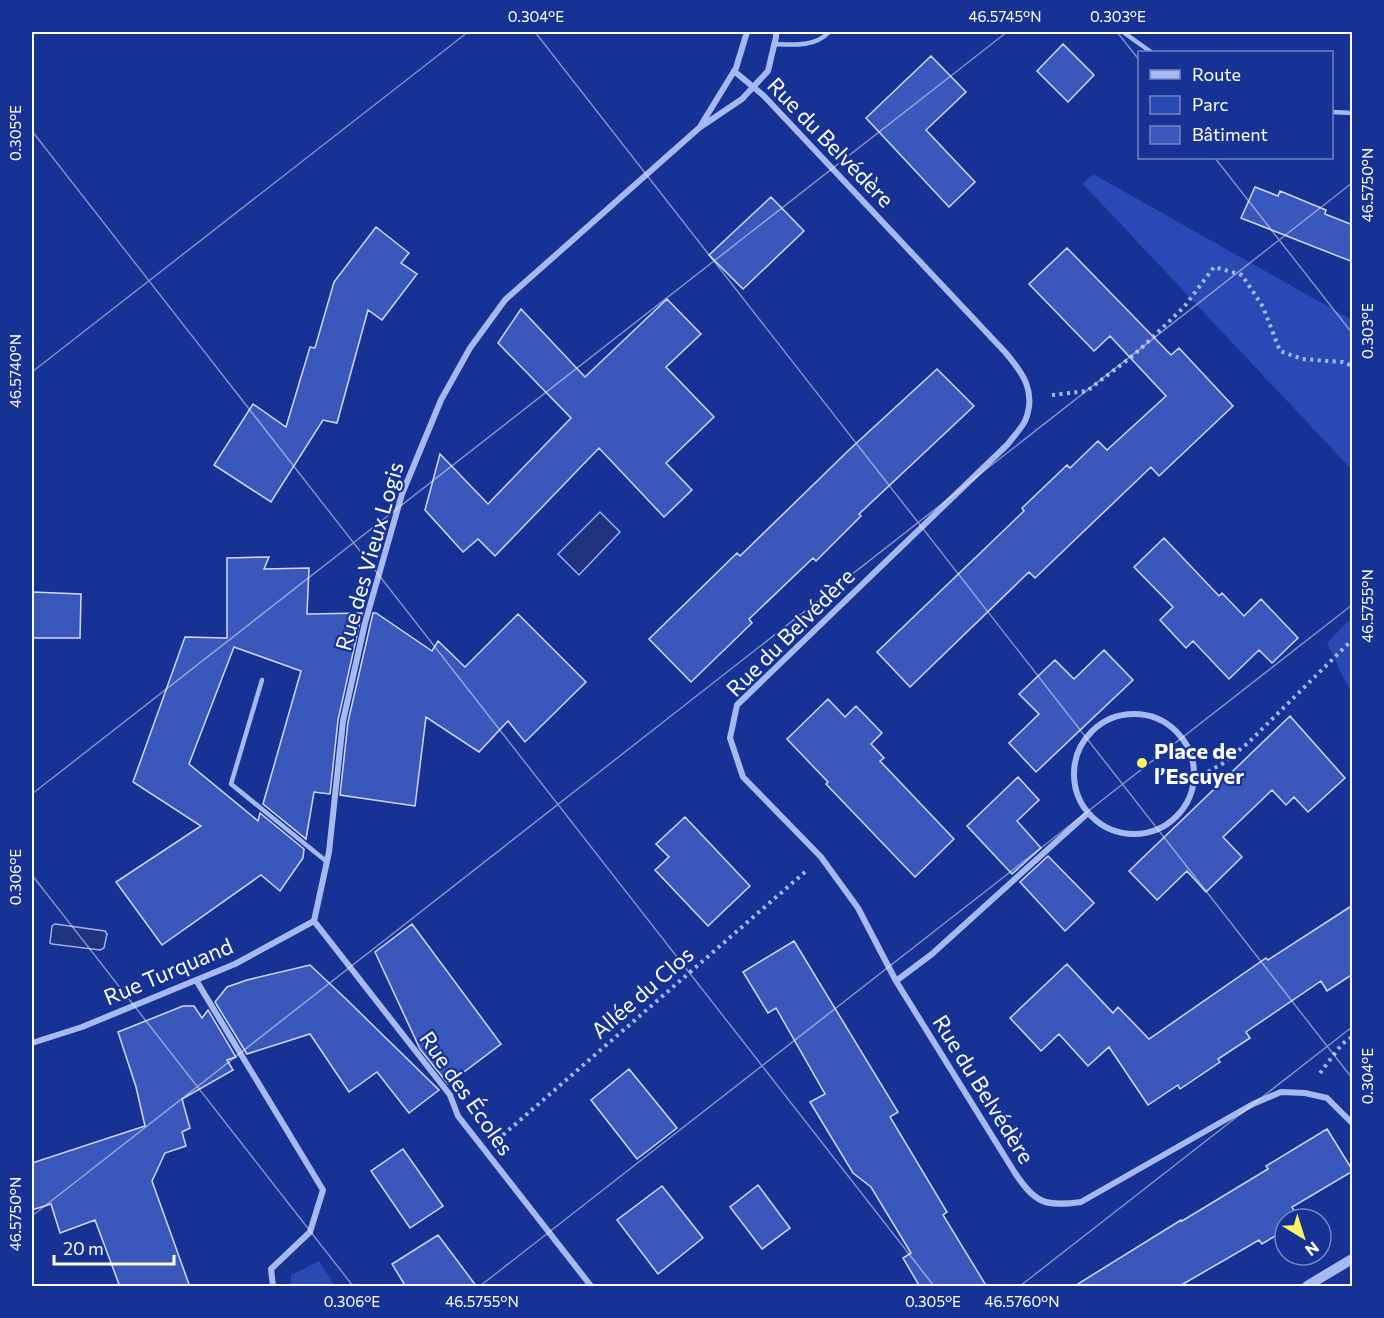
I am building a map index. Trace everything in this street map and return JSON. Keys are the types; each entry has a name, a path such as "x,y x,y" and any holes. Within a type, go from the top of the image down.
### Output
{"street":[{"name":"Rue des Vieux Logis","path":"699,128 734,71 747,32"},
{"name":"Rue des Vieux Logis","path":"314,921 329,852 343,721 366,623 402,494 441,400 470,348 505,300 699,128 742,99 768,71 776,32"},
{"name":"Rue du Belvédère","path":"734,71 754,86 1017,365 1023,372 1030,398 1024,421 1008,444 737,705 730,738 744,777 821,857 858,908 896,981 1015,1173 1025,1189 1041,1201 1058,1205 1081,1202 1253,1104 1281,1092 1305,1093 1327,1098 1353,1123"},
{"path":"1124,714 1140,714 1156,717 1170,724 1181,735 1190,748 1195,779 1184,809 1173,820 1160,829 1129,834 1113,831 1088,813 1079,799 1074,768 1078,752 1090,733 1109,718 1124,714"},
{"path":"896,981 932,954 1088,813"},
{"name":"Rue des Écoles","path":"314,921 450,1095 458,1116 591,1287"},
{"name":"Rue Turquand","path":"32,1043 82,1027 196,980 235,963 314,921"},
{"path":"196,980 322,1190 310,1232 271,1269 273,1287"},
{"path":"1307,1287 1353,1259"}],"lane":[{"path":"774,44 798,45 823,38 829,32"},
{"path":"1123,32 1150,51"},
{"path":"1333,112 1353,113"},
{"path":"262,680 231,784 326,861"}],"path":[{"path":"1030,398 1087,391 1134,355 1176,315 1214,267 1242,275 1263,307 1280,351 1302,359 1343,362 1353,366"},
{"path":"1195,779 1222,764 1248,742 1353,640"},
{"name":"Allée du Clos","path":"483,1149 513,1127 821,857"},
{"path":"1305,1093 1342,1044 1353,1037"}],"green space":[{"path":"1093,174 1352,320 1352,470 1083,184"},
{"path":"1352,617 1352,695 1327,643"},
{"path":"319,1261 335,1286 291,1286 291,1275"}],"shaded area":[{"path":"600,512 620,532 579,575 558,554"},
{"path":"55,924 105,931 107,934 104,948 100,950 52,944 50,943 52,926"}],"building":[{"path":"1063,44 1094,75 1068,102 1037,71"},
{"path":"931,56 966,92 926,130 975,182 949,207 866,118"},
{"path":"1255,187 1278,196 1280,191 1326,210 1325,214 1353,225 1353,262 1241,218"},
{"path":"771,197 804,231 743,289 709,255"},
{"path":"376,227 409,253 401,263 417,274 382,320 368,310 337,423 323,420 271,502 214,465 253,404 286,427 310,347 315,348 334,282"},
{"path":"1067,248 1171,355 1179,348 1233,406 1159,476 1151,467 1035,578 1029,572 910,687 877,652 1024,511 1022,508 1067,465 1070,468 1098,441 1107,450 1166,396 1110,336 1094,351 1029,284"},
{"path":"667,299 701,334 666,367 714,417 666,463 692,490 664,517 599,448 495,556 478,539 463,552 425,510 440,454 488,504 571,418 498,343 521,309 585,377"},
{"path":"937,369 974,406 859,514 861,516 816,561 813,558 749,619 752,623 691,682 649,639 737,553 740,556 850,449"},
{"path":"1164,538 1219,596 1222,593 1244,616 1261,599 1298,638 1272,663 1259,650 1229,679 1193,641 1186,648 1160,620 1173,607 1134,567"},
{"path":"269,557 264,569 309,568 307,614 362,613 338,720 330,794 314,792 306,839 263,804 301,671 234,647 189,764 258,821 260,813 304,849 303,858 280,891 261,875 162,945 116,882 201,826 133,782 185,637 227,638 227,558"},
{"path":"32,592 81,594 80,638 32,638"},
{"path":"373,613 432,651 438,641 465,667 518,614 586,682 525,742 508,721 479,752 426,717 415,806 340,795 348,722"},
{"path":"1104,650 1133,680 1036,772 1009,743 1039,714 1019,694 1055,660 1074,679"},
{"path":"828,699 845,717 856,706 882,733 871,744 884,758 880,761 954,839 915,877 826,784 828,782 787,739"},
{"path":"1290,716 1345,778 1308,812 1294,797 1286,805 1272,790 1223,837 1242,857 1206,892 1187,871 1157,900 1129,871"},
{"path":"1018,777 1039,800 1017,821 1041,848 1012,874 967,826"},
{"path":"685,817 750,886 708,926 655,870 669,857 656,844"},
{"path":"1048,856 1094,903 1065,931 1020,882"},
{"path":"1353,905 1353,974 1327,991 1321,981 1246,1032 1250,1038 1218,1059 1220,1062 1180,1089 1178,1085 1148,1105 1109,1047 1088,1066 1059,1034 1041,1051 1010,1018 1067,964 1113,1013 1118,1007 1149,1039 1266,958 1268,960"},
{"path":"412,924 501,1044 448,1084 420,1049 375,952"},
{"path":"794,941 898,1112 890,1117 947,1212 943,1215 987,1287 920,1287 903,1258 911,1253 871,1187 853,1173 810,1102 825,1094 776,1008 768,1013 743,972"},
{"path":"310,965 439,1090 409,1113 377,1072 349,1092 310,1034 247,1054 215,1002 227,987"},
{"path":"183,1006 194,1006 202,1018 208,1010 236,1057 227,1060 233,1070 182,1099 190,1128 182,1132 186,1146 165,1153 152,1181 190,1287 120,1287 95,1220 60,1233 51,1204 32,1210 32,1163 145,1126 136,1087 118,1032"},
{"path":"629,1069 677,1128 637,1159 591,1100"},
{"path":"1327,1129 1353,1171 1292,1207 1273,1207 1273,1237 1262,1244 1259,1240 1178,1287 1073,1287 1268,1169 1266,1166"},
{"path":"403,1149 443,1206 410,1228 371,1171"},
{"path":"758,1185 790,1228 762,1249 730,1207"},
{"path":"662,1186 703,1238 658,1274 617,1220"},
{"path":"438,1235 477,1287 406,1287 392,1264"}],"place":[{"name":"Place de l’Escuyer","path":"1142,763"}]}
